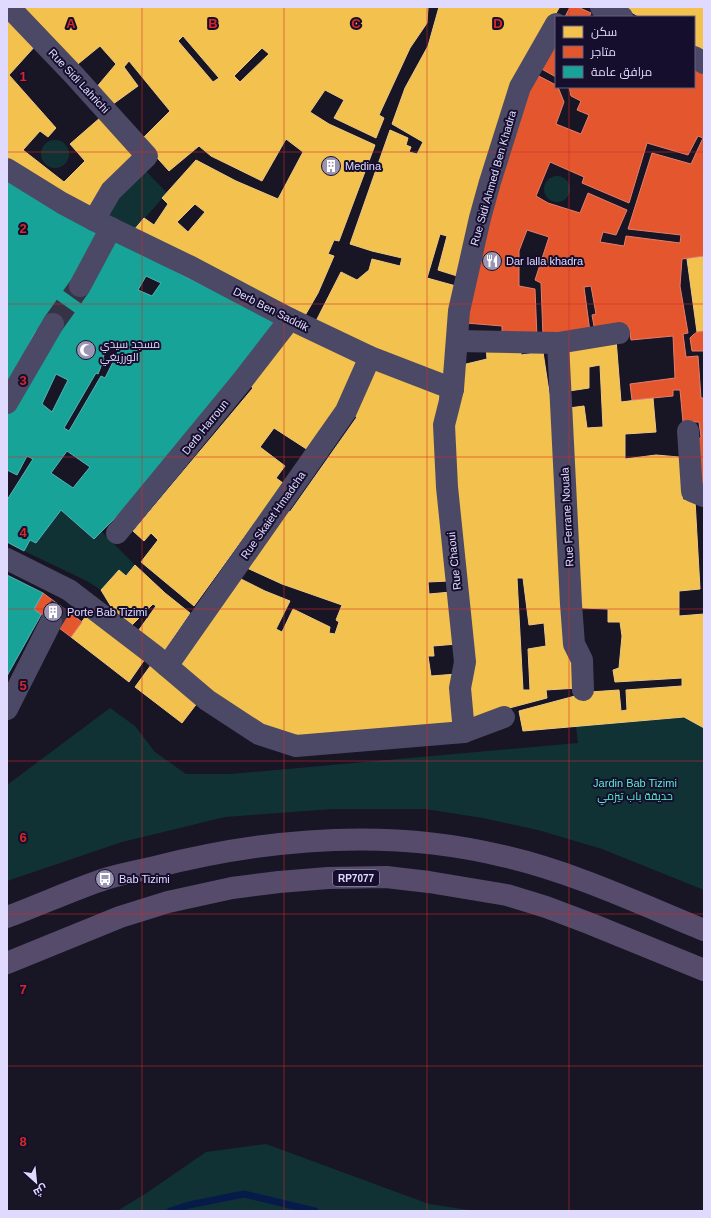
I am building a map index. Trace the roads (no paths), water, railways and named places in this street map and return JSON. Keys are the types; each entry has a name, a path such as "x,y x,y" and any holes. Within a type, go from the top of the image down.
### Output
{"main road":[{"path":"7,917 105,880 184,859 237,849 291,842 341,839 392,840 443,845 495,854 557,871 704,930"},
{"name":"RP7077","path":"7,963 120,917 168,902 232,888 279,882 328,878 386,877 429,882 507,896 546,907 704,970"}],"street":[{"name":"Rue Sidi Lahrichi","path":"9,7 73,74 147,156 111,192 102,224"},
{"path":"560,16 565,7"},
{"name":"Rue Sidi Ahmed Ben Khadra","path":"453,389 459,311 480,218 490,182 520,87 555,26"},
{"path":"695,58 704,63"},
{"name":"Derb Ben Saddik","path":"7,168 62,203 191,267 290,319 370,357 453,389"},
{"path":"80,286 102,224"},
{"name":"Derb Harroun","path":"118,533 242,381 290,319"},
{"path":"7,403 52,324"},
{"path":"457,341 558,343 619,333"},
{"name":"Rue Ferrane Nouala","path":"558,343 571,604 574,644 582,660 583,690"},
{"name":"Rue Skaiet Hmadcha","path":"167,666 346,411 370,357"},
{"name":"Rue Chaoui","path":"453,389 444,425 447,487 465,662 460,688 464,732"},
{"path":"688,431 692,491 704,496"},
{"path":"7,559 60,606 154,655 206,700 259,734 296,746 464,732 504,717"},
{"path":"7,709 60,606"}],"waterway":[{"path":"170,1211 189,1205 244,1194 315,1211"}],"tunnel":[{"path":"53,324 80,286"},
{"path":"51,622 61,606"}],"place":[{"name":"Medina","path":"331,166"},
{"name":"Dar lalla khadra","path":"492,261"},
{"name":"مسجد سيدي الورزيغي","path":"86,350"},
{"name":"Porte Bab Tizimi","path":"53,612"},
{"name":"Bab Tizimi","path":"105,879"}],"park label":[{"name":"Jardin Bab Tizimi حديقة باب تيزمي","path":"635,789"}]}
